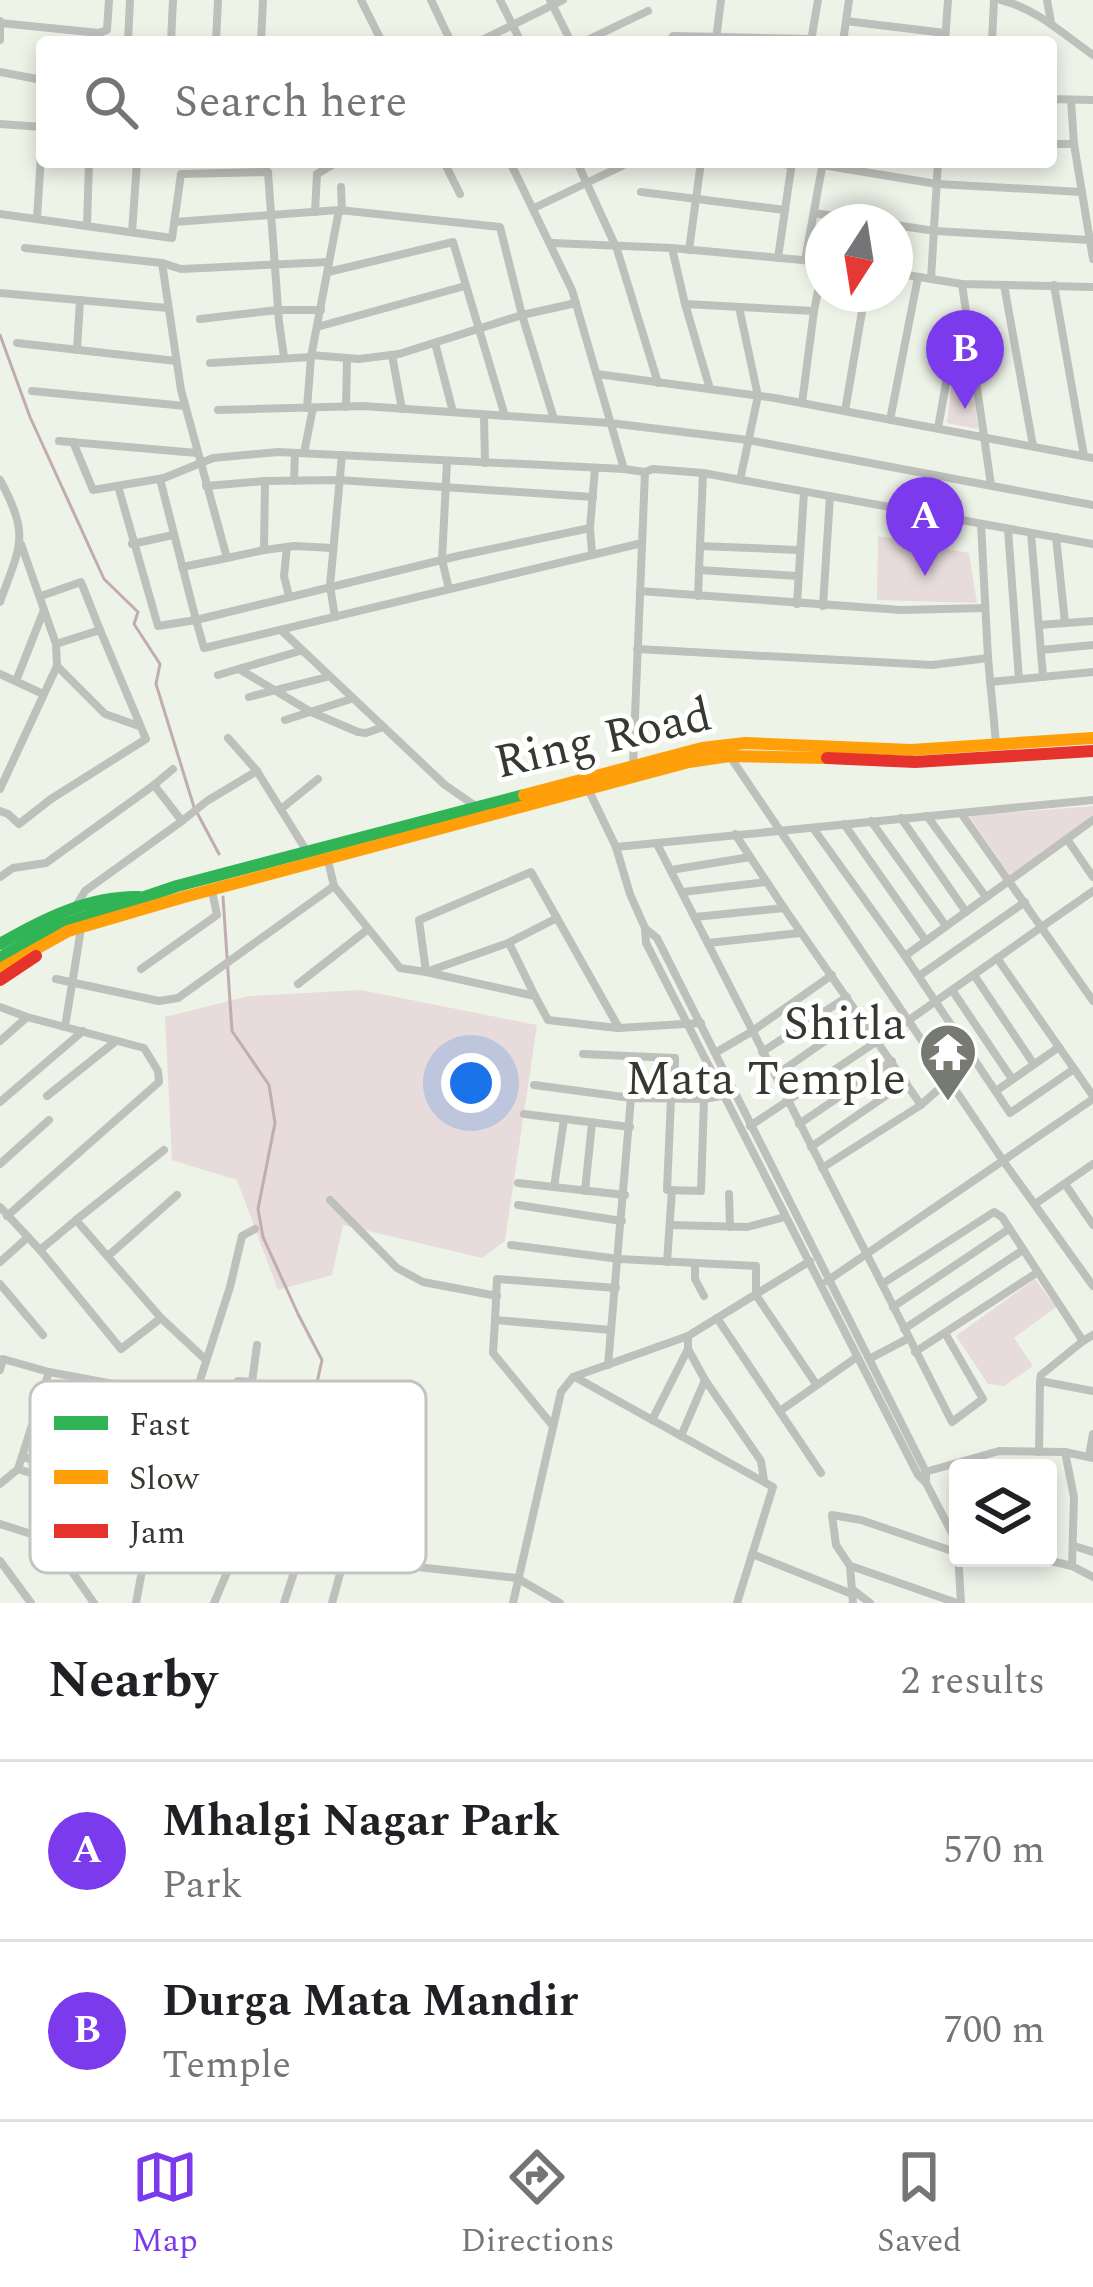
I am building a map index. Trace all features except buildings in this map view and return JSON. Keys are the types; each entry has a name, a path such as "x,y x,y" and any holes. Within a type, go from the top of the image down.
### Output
{"main road":[{"name":"Ring Road","path":"143,903 306,850 745,743 911,750 1093,738"},
{"name":"Ring Road","path":"726,750 915,762 1093,751"},
{"name":"Ring Road","path":"143,903 328,860 588,790 634,772"},
{"path":"0,944 74,909 125,895 143,903"},
{"path":"0,980 50,946 138,918 143,903"},
{"path":"0,958 47,930 143,903"},
{"path":"0,969 68,931 143,903"}],"street":[{"path":"0,40 0,22 99,33 107,30 109,0"},
{"path":"128,36 130,0"},
{"path":"172,0 172,36"},
{"path":"216,36 218,0"},
{"path":"261,36 263,0"},
{"path":"361,0 377,36"},
{"path":"431,0 449,36"},
{"path":"500,0 518,36"},
{"path":"490,36 563,0"},
{"path":"716,36 721,0"},
{"path":"812,36 818,0"},
{"path":"844,36 849,0"},
{"path":"945,36 947,0"},
{"path":"993,36 998,0 1021,5 1093,55"},
{"path":"1047,0 1051,23"},
{"path":"552,3 568,36"},
{"path":"596,36 648,10"},
{"path":"846,21 939,36"},
{"path":"0,70 36,79"},
{"path":"1057,99 1093,100"},
{"path":"1071,100 1093,259"},
{"path":"0,124 36,127"},
{"path":"1057,144 1074,144"},
{"path":"37,218 40,168"},
{"path":"87,225 89,168"},
{"path":"132,232 137,168"},
{"path":"0,214 172,238 181,168"},
{"path":"181,174 245,168"},
{"path":"258,168 268,172 284,357"},
{"path":"315,212 316,174 326,168"},
{"path":"447,168 460,194"},
{"path":"513,168 576,303 624,469"},
{"path":"580,168 616,245 658,382"},
{"path":"534,208 618,168"},
{"path":"689,250 699,168"},
{"path":"778,258 790,168"},
{"path":"816,204 822,168"},
{"path":"850,168 937,184 1082,192"},
{"path":"931,279 938,168"},
{"path":"294,481 310,408 311,356 341,187"},
{"path":"641,192 785,210"},
{"path":"175,222 340,210 500,227 554,419"},
{"path":"447,221 505,416"},
{"path":"913,228 1090,240"},
{"path":"25,248 182,269 275,263 328,267 452,242"},
{"path":"551,243 805,260"},
{"path":"672,248 710,389"},
{"path":"162,263 185,406 227,558"},
{"path":"913,276 962,284 1093,287"},
{"path":"890,420 918,277"},
{"path":"962,284 991,485"},
{"path":"1004,285 1033,446"},
{"path":"597,374 802,403 1088,457 1054,285"},
{"path":"317,327 465,286"},
{"path":"0,293 168,308"},
{"path":"77,350 80,300"},
{"path":"210,363 392,355 576,303"},
{"path":"685,304 805,311"},
{"path":"739,307 758,396 740,480"},
{"path":"200,319 321,310"},
{"path":"802,403 814,312"},
{"path":"845,411 862,312"},
{"path":"938,428 958,316 965,314"},
{"path":"17,343 176,361"},
{"path":"435,343 453,412"},
{"path":"392,355 402,409"},
{"path":"346,407 347,358"},
{"path":"32,391 185,406"},
{"path":"218,410 346,407 610,423 748,440 1093,505"},
{"path":"484,415 485,463"},
{"path":"59,441 198,458 278,452 703,473 1093,544"},
{"path":"73,442 93,490 160,479 198,458"},
{"path":"335,617 330,586 341,454"},
{"path":"447,461 442,560 449,589"},
{"path":"592,553 595,468"},
{"path":"634,772 645,472"},
{"path":"698,596 703,473"},
{"path":"160,479 204,648 642,542"},
{"path":"206,486 339,480 592,497"},
{"path":"263,550 265,481"},
{"path":"0,482 16,509 21,543 56,644 57,666 0,789"},
{"path":"118,486 158,626 590,528"},
{"path":"797,604 804,492"},
{"path":"824,606 830,496"},
{"path":"981,524 997,744"},
{"path":"1008,529 1019,679"},
{"path":"1031,533 1043,677"},
{"path":"133,544 173,535"},
{"path":"1056,537 1065,622"},
{"path":"0,602 21,543"},
{"path":"700,546 799,550"},
{"path":"287,547 284,576 289,596"},
{"path":"182,567 263,550 333,548"},
{"path":"699,570 797,576"},
{"path":"0,811 19,824 146,739 81,582 41,596"},
{"path":"640,592 901,610 985,608"},
{"path":"16,681 45,608"},
{"path":"1039,625 1093,621"},
{"path":"56,644 100,630"},
{"path":"280,630 446,785 476,806"},
{"path":"1041,650 1093,645"},
{"path":"638,649 932,665 988,658"},
{"path":"218,675 302,651"},
{"path":"57,666 105,714 139,726"},
{"path":"239,669 311,712 358,732 383,727"},
{"path":"990,682 1093,672"},
{"path":"0,675 43,694"},
{"path":"249,697 329,677"},
{"path":"285,720 352,699"},
{"path":"228,738 257,770 306,850"},
{"path":"726,750 1093,1286"},
{"path":"0,877 13,868 46,863 172,769"},
{"path":"74,909 85,891 257,770"},
{"path":"281,809 318,779"},
{"path":"154,785 182,821"},
{"path":"588,790 616,848 646,943 750,1126 949,1525"},
{"path":"616,848 1093,800"},
{"path":"961,812 1093,1001"},
{"path":"927,816 986,898"},
{"path":"901,818 966,912"},
{"path":"905,956 1093,820"},
{"path":"871,821 946,926"},
{"path":"844,824 926,941"},
{"path":"812,827 937,1001 1010,1113 1074,1069"},
{"path":"735,834 921,1105"},
{"path":"1066,839 1093,877"},
{"path":"657,844 952,1422 983,1400 945,1333"},
{"path":"671,870 750,857"},
{"path":"328,860 334,886 400,968 535,995"},
{"path":"426,972 419,920 532,872 619,1028"},
{"path":"683,892 766,881"},
{"path":"56,979 170,1001 334,886"},
{"path":"141,969 217,915 212,890"},
{"path":"750,1126 1093,891"},
{"path":"1084,897 1093,910"},
{"path":"919,976 1025,902"},
{"path":"694,917 784,908"},
{"path":"426,972 508,943 557,918"},
{"path":"645,928 657,938 701,1023 785,1217 813,1260"},
{"path":"298,984 367,930"},
{"path":"708,943 802,933"},
{"path":"65,1027 80,935"},
{"path":"508,943 548,1020 619,1028 701,1023"},
{"path":"825,1283 1093,1098 997,958"},
{"path":"974,974 1033,1063"},
{"path":"715,1052 832,975"},
{"path":"668,985 679,982"},
{"path":"952,990 1012,1079"},
{"path":"762,1052 847,997"},
{"path":"0,1007 144,1048 158,1071 158,1082 4,1212 121,1349 161,1318"},
{"path":"776,1075 861,1016"},
{"path":"0,1040 27,1017"},
{"path":"0,1102 83,1031"},
{"path":"46,1096 118,1040"},
{"path":"996,1091 1059,1047"},
{"path":"583,1054 675,1058 667,1190 700,1191 704,1099"},
{"path":"800,1124 892,1061"},
{"path":"822,1168 921,1105 949,1080"},
{"path":"811,1147 906,1082"},
{"path":"534,1085 631,1098 704,1099 730,1094"},
{"path":"608,1365 631,1098"},
{"path":"524,1114 630,1127"},
{"path":"554,1187 564,1119"},
{"path":"0,1164 49,1120"},
{"path":"585,1191 592,1123"},
{"path":"40,1250 164,1150"},
{"path":"1035,1204 1092,1166"},
{"path":"518,1183 625,1195"},
{"path":"1064,1184 1093,1225"},
{"path":"667,1262 672,1190"},
{"path":"729,1194 730,1227"},
{"path":"108,1256 177,1195"},
{"path":"330,1200 397,1268 423,1282 496,1296"},
{"path":"518,1205 622,1221"},
{"path":"882,1284 994,1211 1083,1342"},
{"path":"670,1225 747,1227 785,1217"},
{"path":"76,1220 161,1318 206,1360"},
{"path":"893,1307 1009,1228"},
{"path":"200,1381 242,1236 255,1229"},
{"path":"0,1262 28,1237"},
{"path":"511,1245 619,1259 757,1265 756,1294 816,1384"},
{"path":"780,1411 816,1384 907,1334 1023,1250"},
{"path":"513,1603 562,1392 573,1377 688,1336 813,1260"},
{"path":"695,1264 695,1279 704,1296"},
{"path":"916,1352 1038,1272"},
{"path":"553,1426 493,1353 497,1279 616,1288"},
{"path":"0,1284 43,1335"},
{"path":"717,1318 821,1473"},
{"path":"495,1320 611,1330"},
{"path":"1040,1452 1042,1375 1093,1335"},
{"path":"652,1420 688,1349 688,1336"},
{"path":"252,1381 257,1345"},
{"path":"688,1349 761,1461 765,1483"},
{"path":"0,1370 3,1359 94,1381"},
{"path":"46,1381 49,1372"},
{"path":"573,1377 773,1487 737,1603"},
{"path":"681,1436 705,1380"},
{"path":"1040,1381 1093,1391"},
{"path":"0,1484 18,1469 30,1431"},
{"path":"923,1477 999,1451 1091,1457 1093,1434"},
{"path":"1065,1452 1074,1497 1072,1566"},
{"path":"22,1457 30,1459"},
{"path":"18,1469 30,1473"},
{"path":"852,1595 850,1566 836,1545 832,1515 949,1550"},
{"path":"0,1524 30,1534"},
{"path":"1074,1546 1093,1552"},
{"path":"752,1554 870,1603"},
{"path":"0,1561 31,1603"},
{"path":"1057,1562 1093,1577"},
{"path":"850,1566 959,1603 958,1567"},
{"path":"426,1568 517,1578 560,1603"},
{"path":"73,1573 94,1603"},
{"path":"136,1603 142,1573"},
{"path":"214,1603 226,1573"},
{"path":"284,1603 294,1573"},
{"path":"332,1603 340,1573"}],"shaded area":[{"path":"959,324 965,325 978,429 947,423"},
{"path":"878,536 969,553 977,603 877,600"},
{"path":"1093,806 1093,817 1010,875 969,816"},
{"path":"361,990 537,1025 505,1241 482,1258 343,1225 332,1275 278,1290 237,1180 172,1160 165,1017 249,996"},
{"path":"1035,1279 1056,1307 1014,1338 1033,1366 1004,1386 988,1384 956,1336"}],"waterway":[{"path":"0,335 30,417 104,579 138,612 134,624 160,664 156,684 194,807 219,854"},
{"path":"223,897 232,1031 269,1085 275,1123 258,1209 263,1237 322,1360 317,1381"}],"traffic: fast":[{"path":"0,958 47,930 177,886 524,795"},
{"path":"0,944 67,911 102,900 139,897"}],"traffic: slow":[{"path":"524,795 702,748 745,743 911,750 1093,738"},
{"path":"0,969 68,931 689,762 730,756 827,758"}],"traffic: jam":[{"path":"827,758 915,762 1093,751"},
{"path":"0,980 36,956"}],"place":[{"name":"Durga Mata Mandir","path":"965,409"},
{"name":"Mhalgi Nagar Park","path":"925,576"},
{"name":"Shitla Mata Temple","path":"948,1103"}]}
